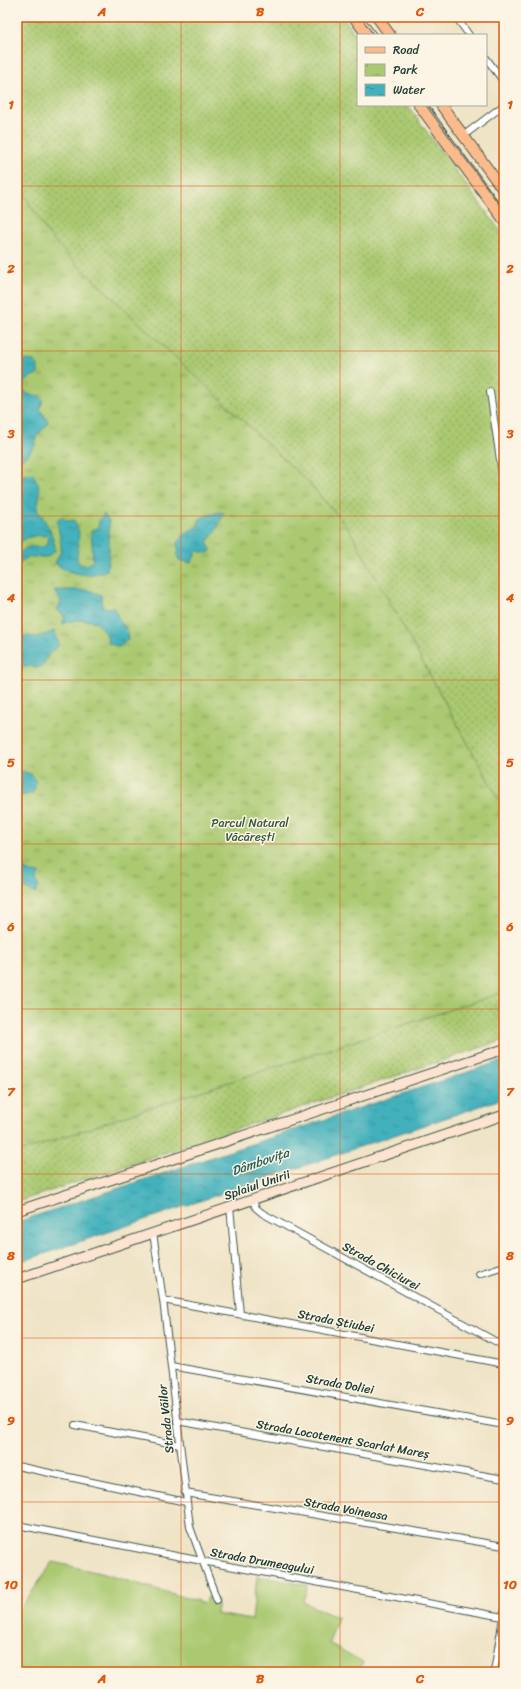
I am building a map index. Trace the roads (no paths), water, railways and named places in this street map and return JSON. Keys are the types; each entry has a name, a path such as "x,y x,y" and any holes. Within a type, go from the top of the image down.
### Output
{"main road":[{"path":"354,17 366,34"},
{"path":"377,17 389,34"},
{"path":"420,106 504,220"},
{"path":"442,106 504,191"},
{"path":"17,1211 504,1049"},
{"name":"Splaiul Unirii","path":"17,1279 504,1115"}],"street":[{"path":"456,17 468,34"},
{"path":"487,59 504,82"},
{"path":"463,136 504,105"},
{"path":"490,392 504,487"},
{"name":"Strada Chiciurei","path":"252,1199 256,1208 262,1214 504,1346"},
{"path":"230,1207 240,1314"},
{"name":"Strada Văilor","path":"153,1233 163,1300 186,1502 191,1532 217,1600"},
{"path":"479,1274 504,1266"},
{"name":"Strada Știubei","path":"163,1300 504,1364"},
{"name":"Strada Doliei","path":"171,1366 504,1425"},
{"name":"Strada Locotenent Scarlat Mareș","path":"177,1421 504,1479"},
{"path":"75,1425 180,1445"},
{"path":"17,1466 186,1502"},
{"name":"Strada Voineasa","path":"185,1492 504,1546"},
{"name":"Strada Drumeagului","path":"17,1525 202,1561 504,1615"},
{"path":"494,1672 504,1615"}],"water":[{"path":"25,360 34,361 38,365 38,374 32,376 23,385 24,390 27,394 40,396 43,400 40,409 48,421 47,425 36,437 35,445 29,454 17,462 17,367"},
{"path":"32,473 39,486 37,510 49,529 53,539 55,551 47,557 30,557 23,560 17,567 17,553 28,547 43,547 48,543 49,537 37,535 17,543 17,495 22,495 23,475"},
{"path":"218,512 224,513 216,531 207,542 211,550 210,552 195,552 191,563 179,560 177,555 179,550 177,545 185,534 198,527 199,520 203,517"},
{"path":"104,514 109,521 109,556 107,570 94,574 80,574 66,570 55,563 61,551 57,521 61,517 68,521 74,520 79,532 77,560 81,565 88,565 93,560 91,530 98,528 99,521"},
{"path":"54,590 88,590 101,595 102,607 114,608 119,620 126,628 128,639 120,647 108,643 107,635 97,623 93,621 76,620 62,624 65,616 57,610 61,601"},
{"path":"54,631 59,645 48,655 43,665 37,668 29,666 17,669 17,635 39,637"},
{"path":"17,771 27,772 34,777 36,784 32,794 17,796"},
{"path":"17,851 20,866 28,871 39,873 36,881 39,887 35,894 26,889 17,887"},
{"name":"Dâmbovița","path":"504,1060 504,1098 17,1263 17,1222"}],"tram line":[{"path":"364,17 376,34"},
{"path":"429,106 504,209"}],"park label":[{"name":"Parcul Natural Văcărești","path":"250,830"}]}
